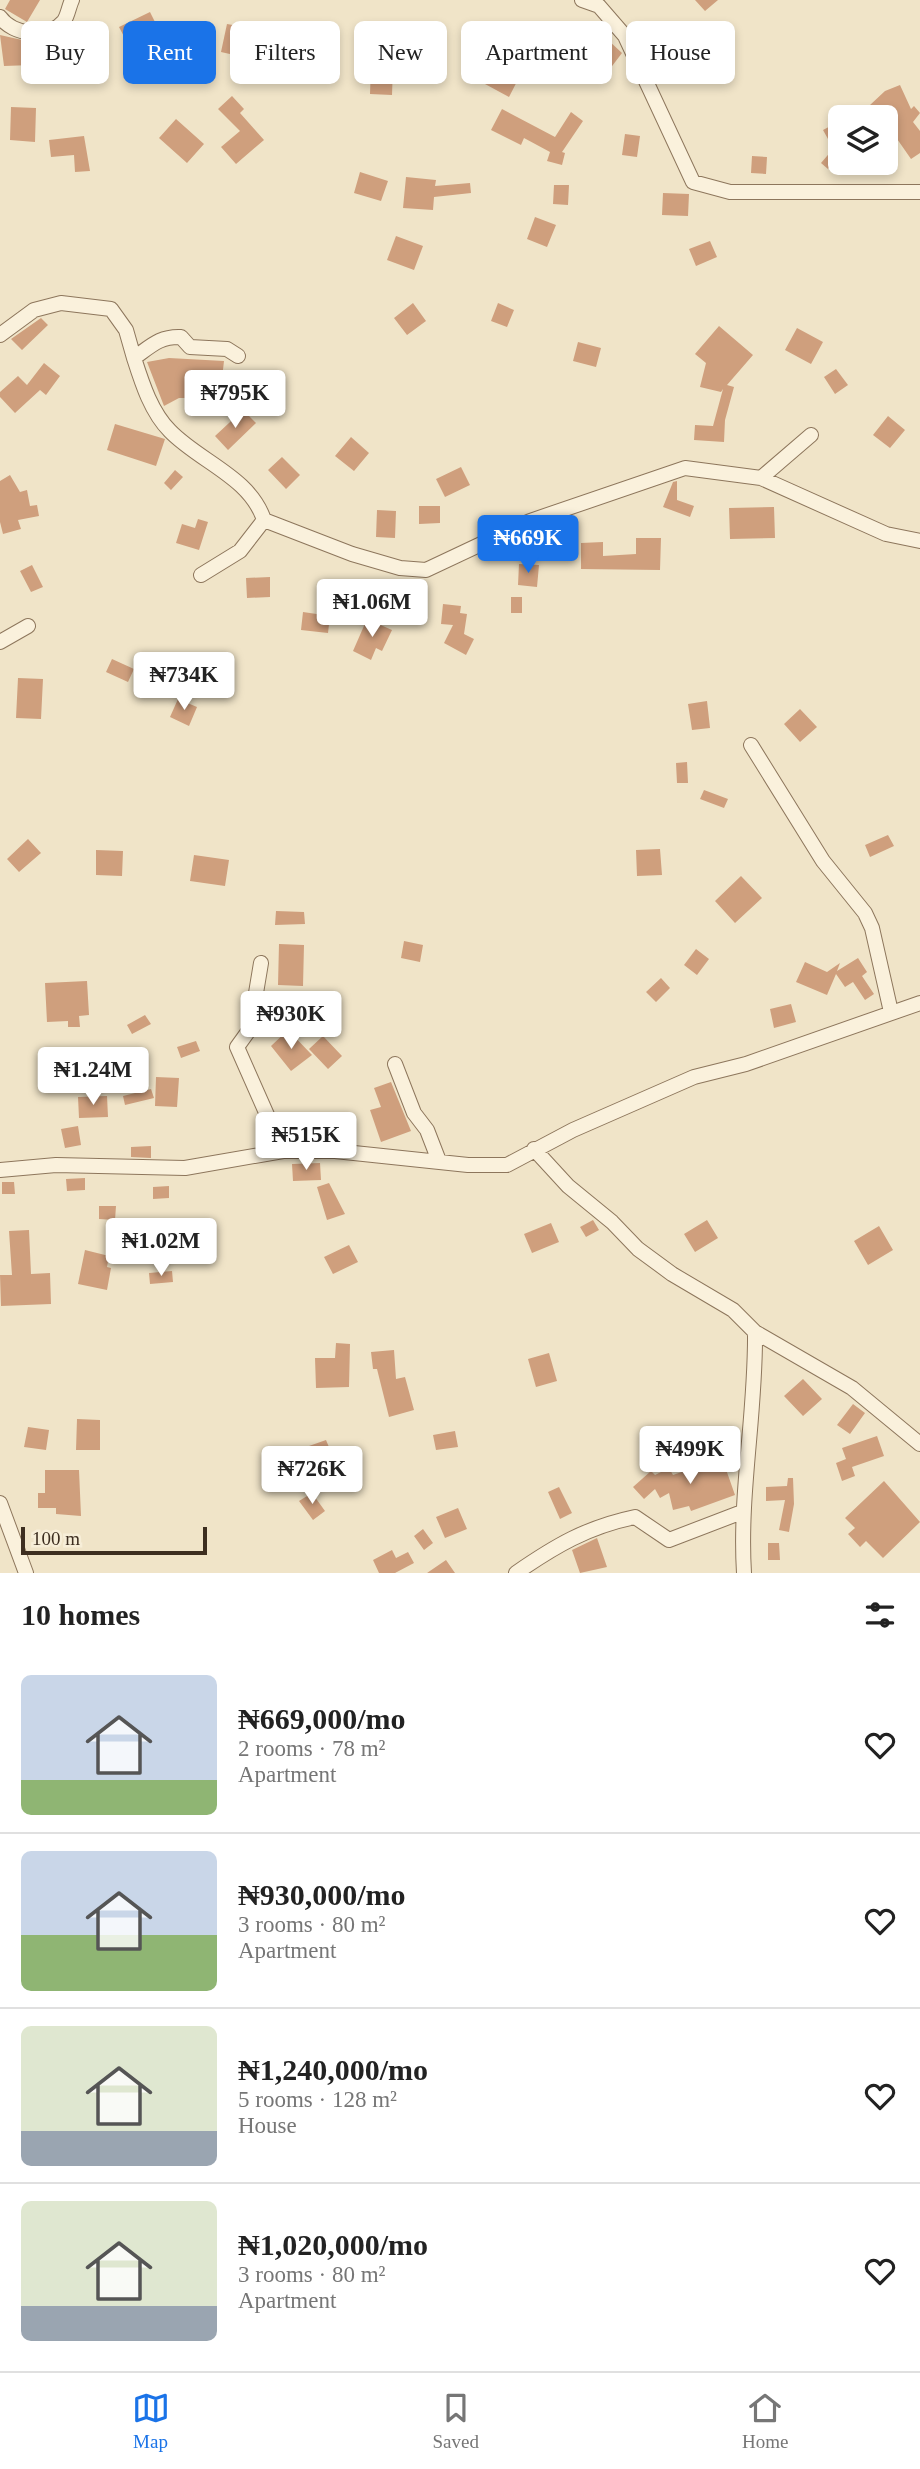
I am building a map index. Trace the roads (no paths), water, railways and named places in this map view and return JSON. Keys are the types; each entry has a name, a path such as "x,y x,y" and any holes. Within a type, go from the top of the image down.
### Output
{"street":[{"path":"0,17 6,26 20,32 36,33 54,29 65,20 72,0"},
{"path":"582,0 599,6 625,36 693,182 730,192 920,192"},
{"path":"0,335 34,310 61,303 111,309 126,330 156,413 170,431 258,500 264,520"},
{"path":"134,358 158,339 169,336 181,337 190,347 227,349 238,356"},
{"path":"761,478 811,435"},
{"path":"264,520 352,554 400,568 426,570 447,563 530,521 685,468 761,478 886,534 920,541"},
{"path":"201,575 240,551 264,520"},
{"path":"0,642 28,626"},
{"path":"751,745 822,861 865,913 872,928 891,1012"},
{"path":"261,963 250,1029 237,1047 283,1151"},
{"path":"0,1170 56,1165 185,1168 283,1151 335,1151 507,1165 534,1149 695,1077 746,1064 920,1003"},
{"path":"395,1064 414,1113 427,1130 439,1161"},
{"path":"534,1149 568,1186 612,1222 639,1250 672,1274 733,1310 755,1332 852,1388 920,1444"},
{"path":"744,1573 742,1512 756,1388 755,1332"},
{"path":"0,1503 26,1573"},
{"path":"516,1573 561,1542 610,1522 635,1517 669,1540 742,1512"}]}
